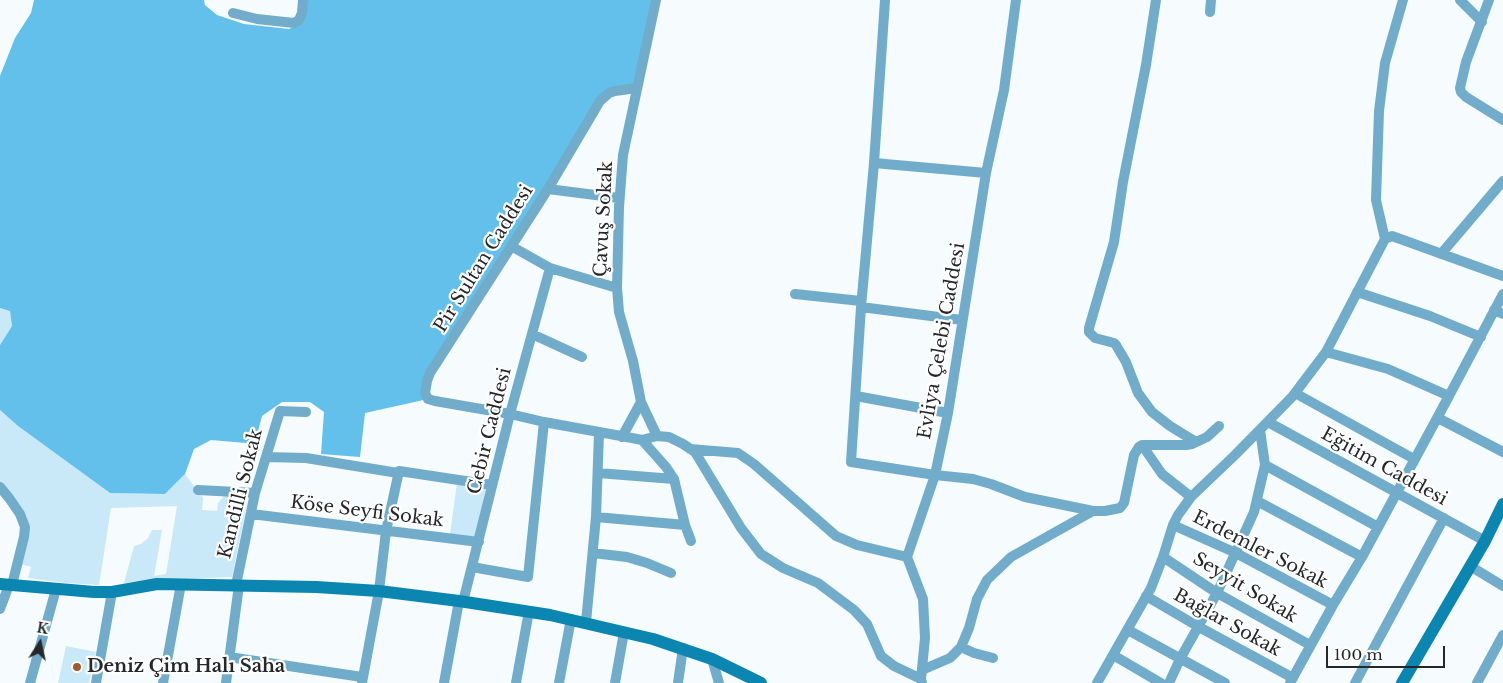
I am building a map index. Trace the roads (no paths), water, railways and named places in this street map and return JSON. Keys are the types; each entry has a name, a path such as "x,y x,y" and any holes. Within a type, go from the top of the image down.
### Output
{"street":[{"path":"233,13 258,19 294,23 299,20 302,13 303,0"},
{"name":"Çavuş Sokak","path":"656,0 623,156 619,198 617,288 619,312 633,361 641,402 656,436"},
{"path":"885,0 874,163 861,304 851,462 982,480 1025,497 1093,512 1116,509 1123,506 1134,455 1139,447 1142,445 1186,445 1207,437 1219,426"},
{"name":"Evliya Çelebi Caddesi","path":"907,557 936,475 948,413 986,173 1003,97 1016,0"},
{"path":"1156,0 1114,242 1089,332 1095,338 1114,343 1118,348 1126,362 1138,393 1152,412 1196,442"},
{"path":"1210,12 1211,0"},
{"path":"1097,683 1146,596 1163,557 1173,525 1191,497 1264,426 1295,392 1326,352 1384,239 1376,200 1379,111 1385,63 1403,0"},
{"path":"1460,0 1482,22"},
{"path":"1490,0 1466,62 1460,88 1466,97 1503,120"},
{"name":"Pir Sultan Caddesi","path":"510,414 428,399 425,387 430,373 548,189 600,101 609,93 637,88"},
{"path":"874,163 986,173"},
{"path":"1441,254 1503,182"},
{"path":"548,189 619,198"},
{"path":"1384,239 1392,236 1503,276"},
{"path":"511,246 550,268 617,288"},
{"name":"Cebir Caddesi","path":"444,683 461,601 479,542 510,414 550,268"},
{"path":"1356,292 1430,316 1481,337"},
{"path":"795,294 962,320"},
{"path":"1291,681 1362,557 1481,337 1498,312 1503,294"},
{"path":"532,334 582,357"},
{"path":"1326,352 1388,369 1449,396"},
{"path":"1295,392 1414,459"},
{"path":"856,396 948,413"},
{"path":"622,437 641,402"},
{"name":"Kandilli Sokak","path":"226,683 237,585 251,514 266,457 280,411 306,412"},
{"path":"510,414 622,437 642,440 656,436 675,439 695,452 741,528 761,554 783,568 818,583 854,610 867,624 880,656 894,666 922,677"},
{"path":"1438,418 1503,452"},
{"path":"472,567 528,577 544,422"},
{"path":"1169,683 1180,659 1217,593 1257,501 1265,465 1264,426"},
{"name":"Eğitim Caddesi","path":"1264,426 1397,492 1485,541"},
{"path":"586,622 596,517 599,433"},
{"path":"642,440 674,479 685,525 691,541"},
{"path":"1142,445 1162,474 1191,497"},
{"path":"690,449 738,454 754,464 836,536 857,545 907,557 923,599 925,638 922,677"},
{"path":"266,457 306,458 492,484"},
{"path":"1265,465 1378,527"},
{"path":"229,657 362,680 379,591 386,531 398,472"},
{"path":"598,473 674,479"},
{"path":"0,487 20,514 25,527 24,537 0,609"},
{"path":"198,490 256,493"},
{"path":"1257,501 1362,557"},
{"path":"1402,683 1485,541 1503,504"},
{"path":"922,677 950,658 960,647 977,599 987,580 1011,557 1093,512"},
{"name":"Köse Seyfi Sokak","path":"251,514 479,542"},
{"path":"596,517 685,525"},
{"path":"1355,683 1444,518"},
{"name":"Erdemler Sokak","path":"1173,525 1236,553 1333,605"},
{"path":"593,553 627,557 671,573"},
{"name":"Seyyit Sokak","path":"1163,557 1217,593 1310,645"},
{"path":"1470,566 1503,586"},
{"path":"7,585 94,592 112,592 157,584 237,585 379,591 461,601 586,622 683,648 761,683"},
{"path":"163,683 180,584"},
{"path":"30,683 56,590"},
{"path":"96,683 112,592"},
{"name":"Bağlar Sokak","path":"1146,596 1291,681"},
{"path":"516,683 529,611"},
{"path":"559,683 571,619"},
{"path":"1128,630 1225,683"},
{"path":"615,683 624,632"},
{"path":"1478,683 1499,652 1503,635"},
{"path":"960,647 993,658"},
{"path":"678,683 683,648"},
{"path":"1113,655 1161,683"},
{"path":"712,660 720,683"}],"place":[{"name":"Deniz Çim Halı Saha","path":"77,667"}]}
